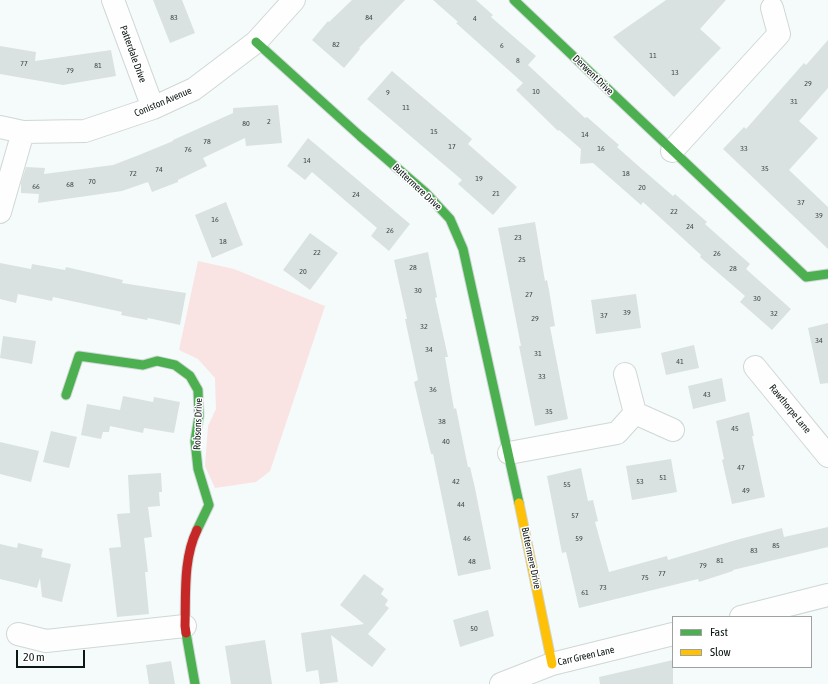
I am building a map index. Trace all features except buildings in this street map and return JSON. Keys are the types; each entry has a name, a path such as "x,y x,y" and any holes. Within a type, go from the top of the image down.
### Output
{"street":[{"name":"Patterdale Drive","path":"114,0 153,108"},
{"name":"Coniston Avenue","path":"0,127 22,132 85,131 153,108 194,89 256,42 294,0"},
{"name":"Derwent Drive","path":"514,0 806,277 828,274"},
{"path":"672,151 779,34 772,8"},
{"name":"Buttermere Drive","path":"256,42 360,136 426,193 450,219 463,249 509,453 552,664"},
{"path":"0,212 22,132"},
{"name":"Robsons Drive","path":"66,395 79,356 143,366 157,361 175,365 190,376 198,390 199,416 195,441 198,469 209,505 192,540 186,575 185,626 195,684"},
{"name":"Rawthorpe Lane","path":"755,367 827,451"},
{"path":"625,374 635,413"},
{"path":"509,453 617,432 635,413"},
{"path":"635,413 673,430"},
{"path":"745,616 828,595"},
{"path":"18,634 46,641 185,626"},
{"name":"Carr Green Lane","path":"502,684 552,664 672,634"}],"shaded area":[{"path":"198,261 234,269 325,306 270,471 256,482 215,488 205,466 208,426 216,409 215,378 198,359 179,350"}],"traffic: fast":[{"path":"514,0 806,277 828,274"},
{"path":"256,42 360,136 426,193 450,219 463,249 519,503"},
{"path":"66,395 79,356 143,365 157,361 175,365 190,376 198,390 199,416 195,441 198,469 209,505 197,530"},
{"path":"186,633 195,684"}],"traffic: slow":[{"path":"519,503 552,664"}],"traffic: jam":[{"path":"186,633 187,565 189,553 197,530"}]}
